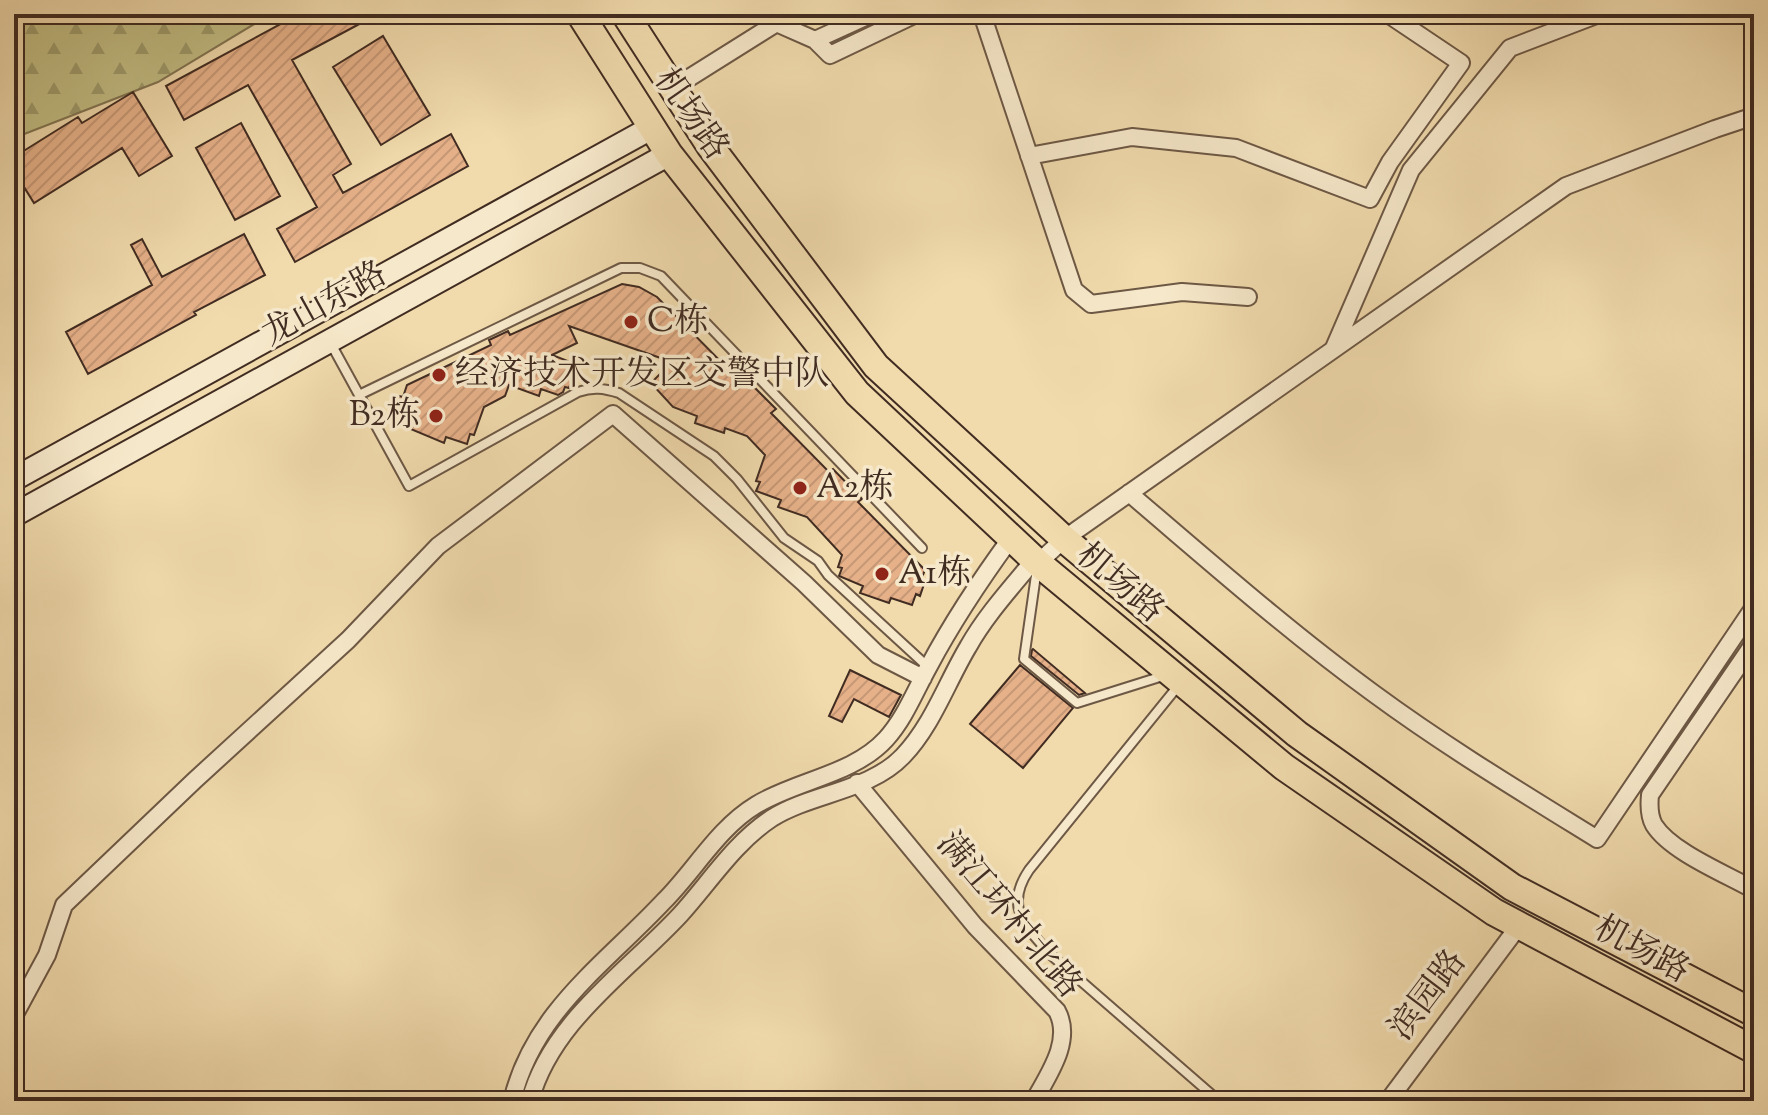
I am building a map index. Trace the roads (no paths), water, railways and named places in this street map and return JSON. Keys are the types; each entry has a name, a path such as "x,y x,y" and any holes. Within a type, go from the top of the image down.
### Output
{"main road":[{"name":"机场路","path":"580,14 669,154 857,393 1036,561 1284,767 1518,927 1754,1050"},
{"name":"机场路","path":"625,14 710,146 876,366 1064,539 1297,734 1512,887 1754,1013"},
{"name":"龙山东路","path":"14,479 651,128"},
{"name":"龙山东路","path":"14,515 669,154"},
{"path":"595,159 610,186"}],"street":[{"path":"756,14 815,40 830,55 916,14"},
{"path":"815,40 872,14"},
{"path":"982,14 1074,290 1083,300 1091,304 1182,292 1248,297"},
{"path":"1029,156 1132,137 1236,148 1370,199 1398,151 1461,63 1388,14"},
{"path":"1334,349 1411,170 1510,48 1599,14"},
{"path":"673,88 775,24"},
{"path":"530,1101 544,1065 573,1023 677,918 742,843 761,826 794,807 890,767 911,747 978,630 1036,561 1566,186 1754,116"},
{"path":"14,1016 47,955 64,905 348,640 438,546 613,414 804,583 878,655 926,672"},
{"path":"1129,493 1295,634 1374,694 1478,766 1597,839 1754,607"},
{"path":"512,1101 527,1056 555,1011 665,901 731,825 760,803 862,758 878,747 894,729 972,593 1011,538"},
{"path":"1751,653 1650,795 1649,805 1655,827 1677,847 1754,890"},
{"name":"满江环村北路","path":"857,783 975,926 1057,1011 1062,1028 1060,1048 1034,1101"},
{"name":"滨园路","path":"1388,1101 1518,927"}],"lane":[{"path":"359,395 621,268 640,268 661,276 922,548"},
{"path":"329,341 409,486 578,392 604,388 619,393 714,456 737,479 784,538 818,561 828,575 926,672"},
{"path":"1036,561 1024,659 1077,703 1176,678"},
{"path":"1176,678 1029,870 1018,889 1016,900 1030,930 1061,965 1219,1101"}],"place":[{"name":"C栋","path":"631,322"},
{"name":"经济技术开发区交警中队","path":"439,375"},
{"name":"B2栋","path":"436,416"},
{"name":"A2栋","path":"800,488"},
{"name":"A1栋","path":"882,574"}]}
